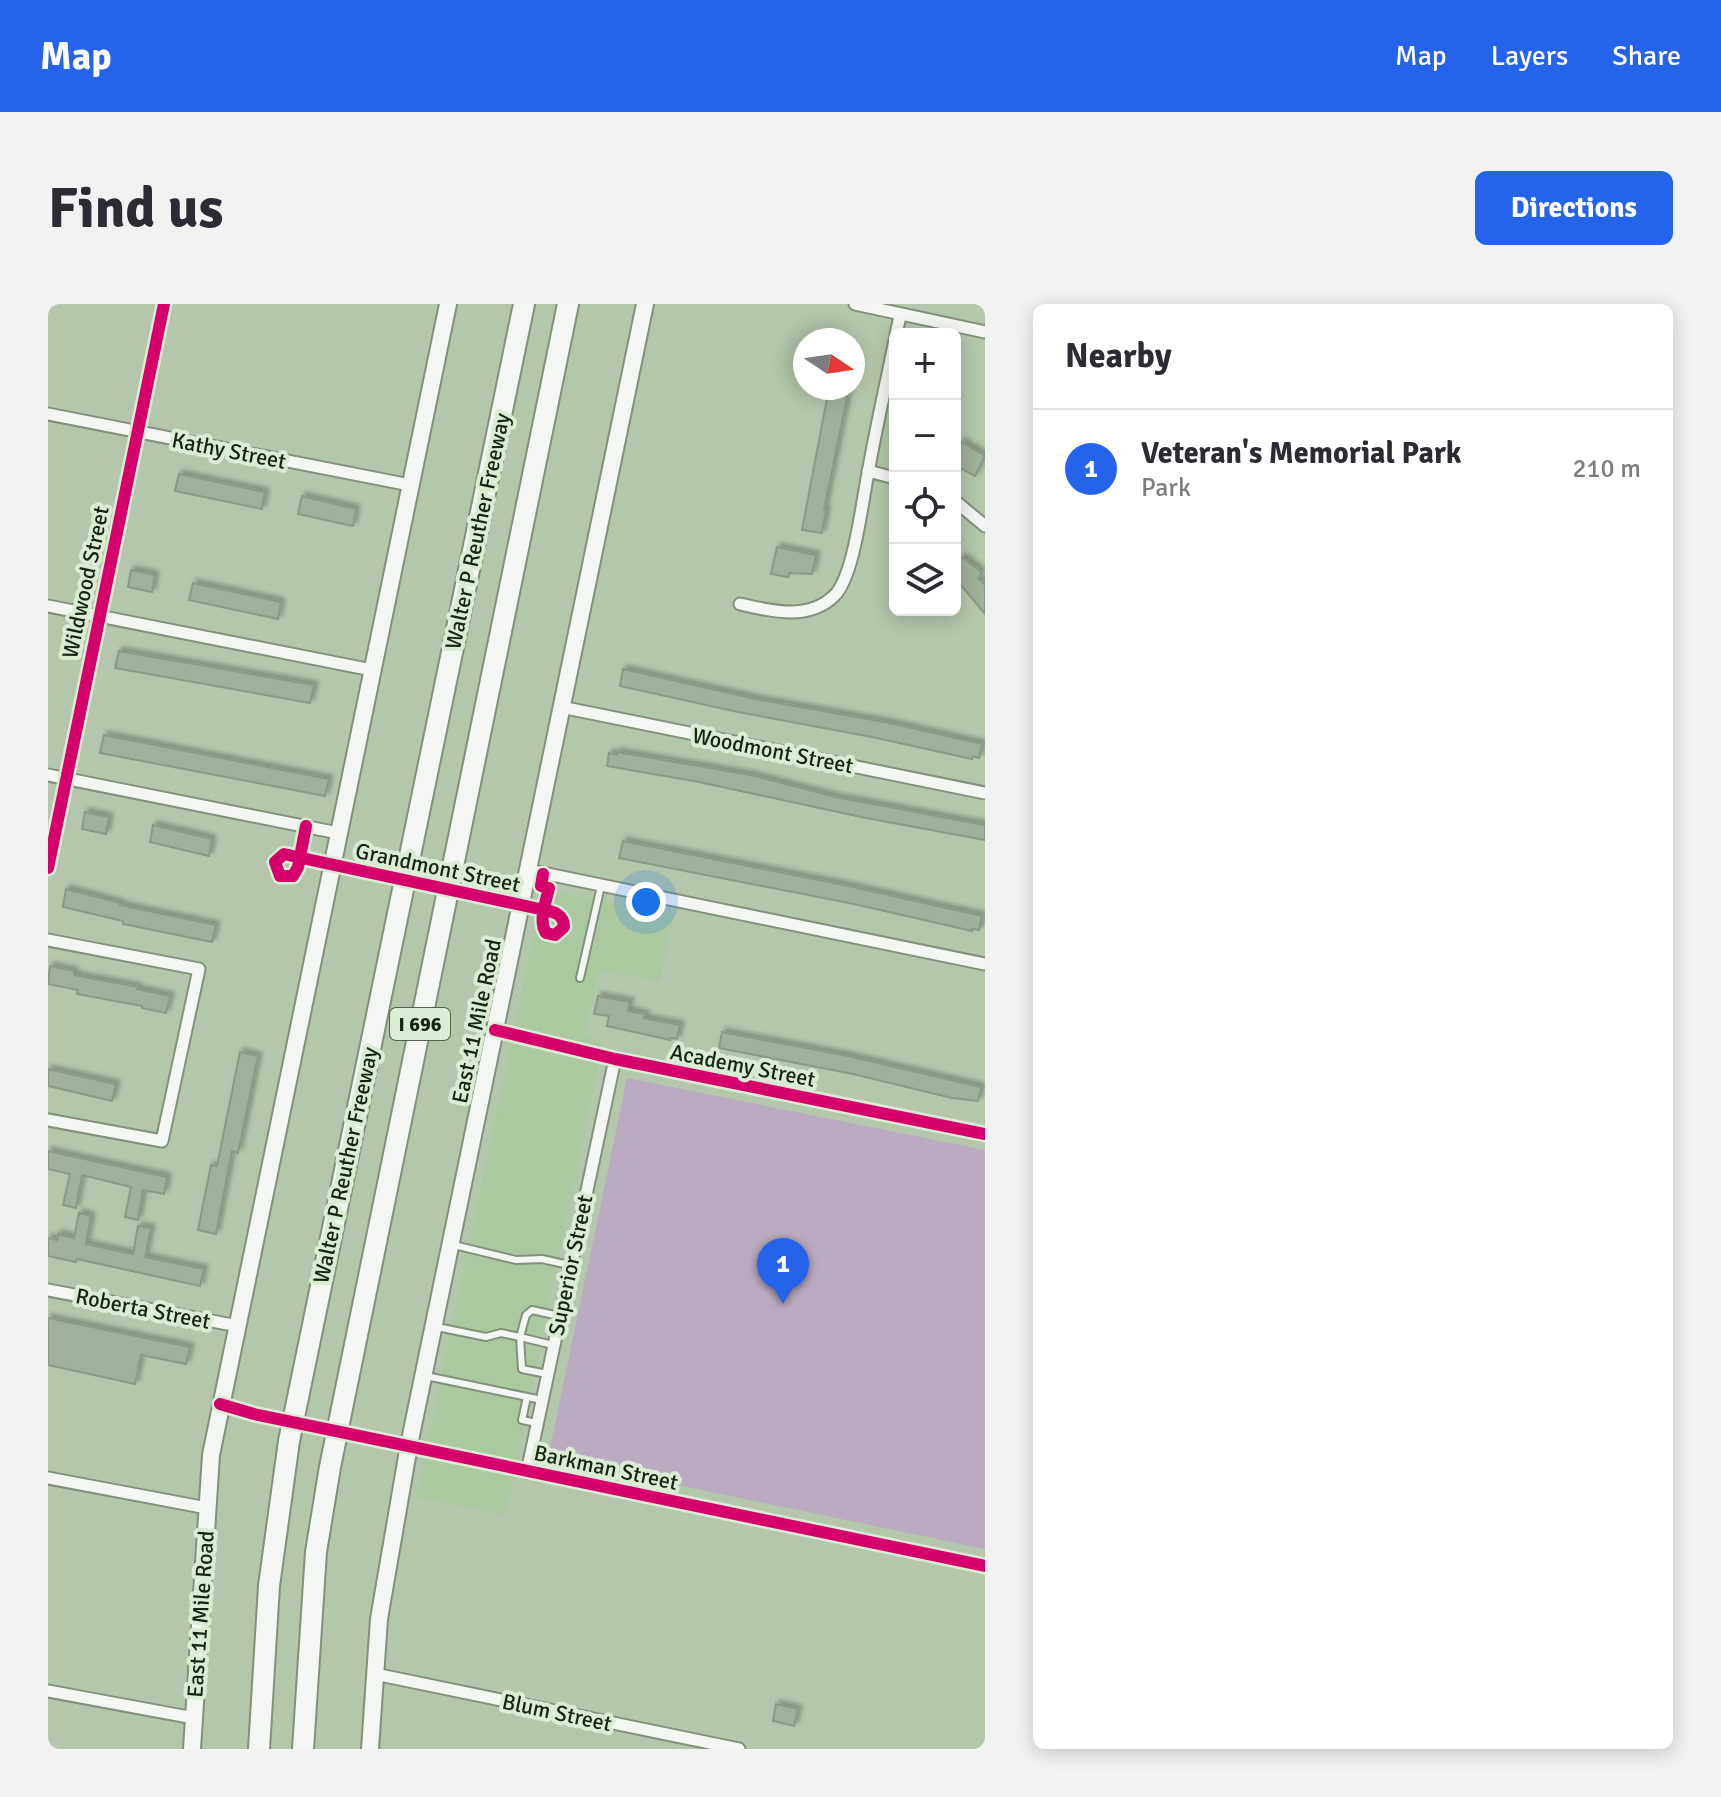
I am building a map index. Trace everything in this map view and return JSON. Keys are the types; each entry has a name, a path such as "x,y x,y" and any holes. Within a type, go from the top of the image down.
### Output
{"highway":[{"name":"Walter P Reuther Freeway","path":"259,1749 269,1586 289,1441 524,304"},
{"name":"Walter P Reuther Freeway","path":"303,1749 316,1552 330,1467 568,304"}],"main road":[{"name":"East 11 Mile Road","path":"192,1749 211,1455 220,1404 448,304"},
{"name":"East 11 Mile Road","path":"370,1749 383,1589 409,1445 645,304"}],"street":[{"name":"Wildwood Street","path":"48,868 164,304"},
{"path":"855,304 985,332"},
{"path":"897,328 900,316"},
{"path":"740,604 787,613 806,611 833,597 846,573 889,369"},
{"name":"Kathy Street","path":"48,414 410,485"},
{"path":"868,471 889,476"},
{"path":"961,506 985,526"},
{"path":"48,606 372,670"},
{"name":"Woodmont Street","path":"561,707 985,793"},
{"name":"Grandmont Street","path":"48,775 338,833"},
{"name":"Grandmont Street","path":"528,870 985,964"},
{"path":"48,940 199,969 162,1141 48,1120"},
{"name":"Academy Street","path":"495,1030 615,1059 985,1134"},
{"name":"Superior Street","path":"527,1472 615,1059"},
{"name":"Roberta Street","path":"48,1290 238,1326"},
{"name":"Barkman Street","path":"220,1404 254,1414 527,1472 985,1566"},
{"path":"48,1478 207,1508"},
{"name":"Blum Street","path":"375,1674 739,1749"},
{"path":"48,1691 194,1718"}],"lane":[{"path":"580,978 601,886"},
{"path":"450,1244 516,1260 542,1259 569,1265"},
{"path":"547,1374 522,1369 520,1337 526,1315 532,1310 559,1316"},
{"path":"433,1326 486,1337 501,1333 553,1345"},
{"path":"423,1375 542,1400"},
{"path":"527,1397 522,1420 537,1423"}],"shaded area":[{"path":"543,889 674,915 660,981 599,971 585,1036 603,1041 506,1516 416,1497"},
{"path":"627,1078 985,1150 985,1549 548,1458"}],"building":[{"path":"827,400 847,400 822,533 802,530"},
{"path":"961,444 985,456 975,476 961,468"},
{"path":"179,474 265,492 262,509 175,491"},
{"path":"302,496 356,509 353,526 298,514"},
{"path":"777,547 816,555 812,574 789,573 788,577 771,574"},
{"path":"963,557 982,573 978,578 985,585 985,614 961,585"},
{"path":"131,570 155,575 152,592 128,587"},
{"path":"193,583 281,602 278,619 189,600"},
{"path":"119,651 314,685 310,703 115,668"},
{"path":"623,669 982,744 979,758 620,686"},
{"path":"104,735 329,779 325,796 100,753"},
{"path":"617,752 751,775 836,797 985,825 985,840 607,766 609,753 617,755"},
{"path":"85,812 109,817 106,834 82,829"},
{"path":"153,825 212,839 209,856 150,842"},
{"path":"623,841 982,916 979,930 619,858"},
{"path":"66,889 120,905 216,925 212,942 123,924 123,921 63,907"},
{"path":"50,966 74,971 74,975 170,996 166,1013 77,994 78,990 48,984"},
{"path":"598,996 630,1002 628,1011 645,1014 644,1018 680,1025 677,1039 607,1026 609,1016 594,1014"},
{"path":"722,1032 848,1056 981,1087 978,1101 719,1048"},
{"path":"240,1052 258,1056 238,1153 232,1151 216,1234 198,1230 211,1165 217,1166"},
{"path":"48,1069 116,1084 112,1101 48,1086"},
{"path":"48,1151 167,1177 164,1194 143,1190 138,1220 125,1217 131,1187 82,1175 76,1208 63,1205 70,1174 48,1169"},
{"path":"79,1213 91,1216 86,1244 133,1254 138,1226 151,1228 145,1257 204,1269 200,1286 77,1259 76,1262 48,1256 48,1238 57,1240 58,1234 74,1238"},
{"path":"48,1318 190,1347 186,1364 141,1355 135,1384 48,1365"},
{"path":"776,1704 798,1709 794,1726 773,1721"}],"cycle path":[{"path":"48,868 164,304"},
{"path":"306,826 298,867 293,876 280,876 275,862 284,854 297,857 535,908 540,909 545,910 558,915 563,922 564,927 555,935 546,933 543,923 543,911 545,905 549,888 541,886 543,874"},
{"path":"495,1030 615,1059 985,1134"},
{"path":"220,1404 254,1414 985,1566"}],"place":[{"name":"Veteran's Memorial Park","path":"783,1304"}]}
